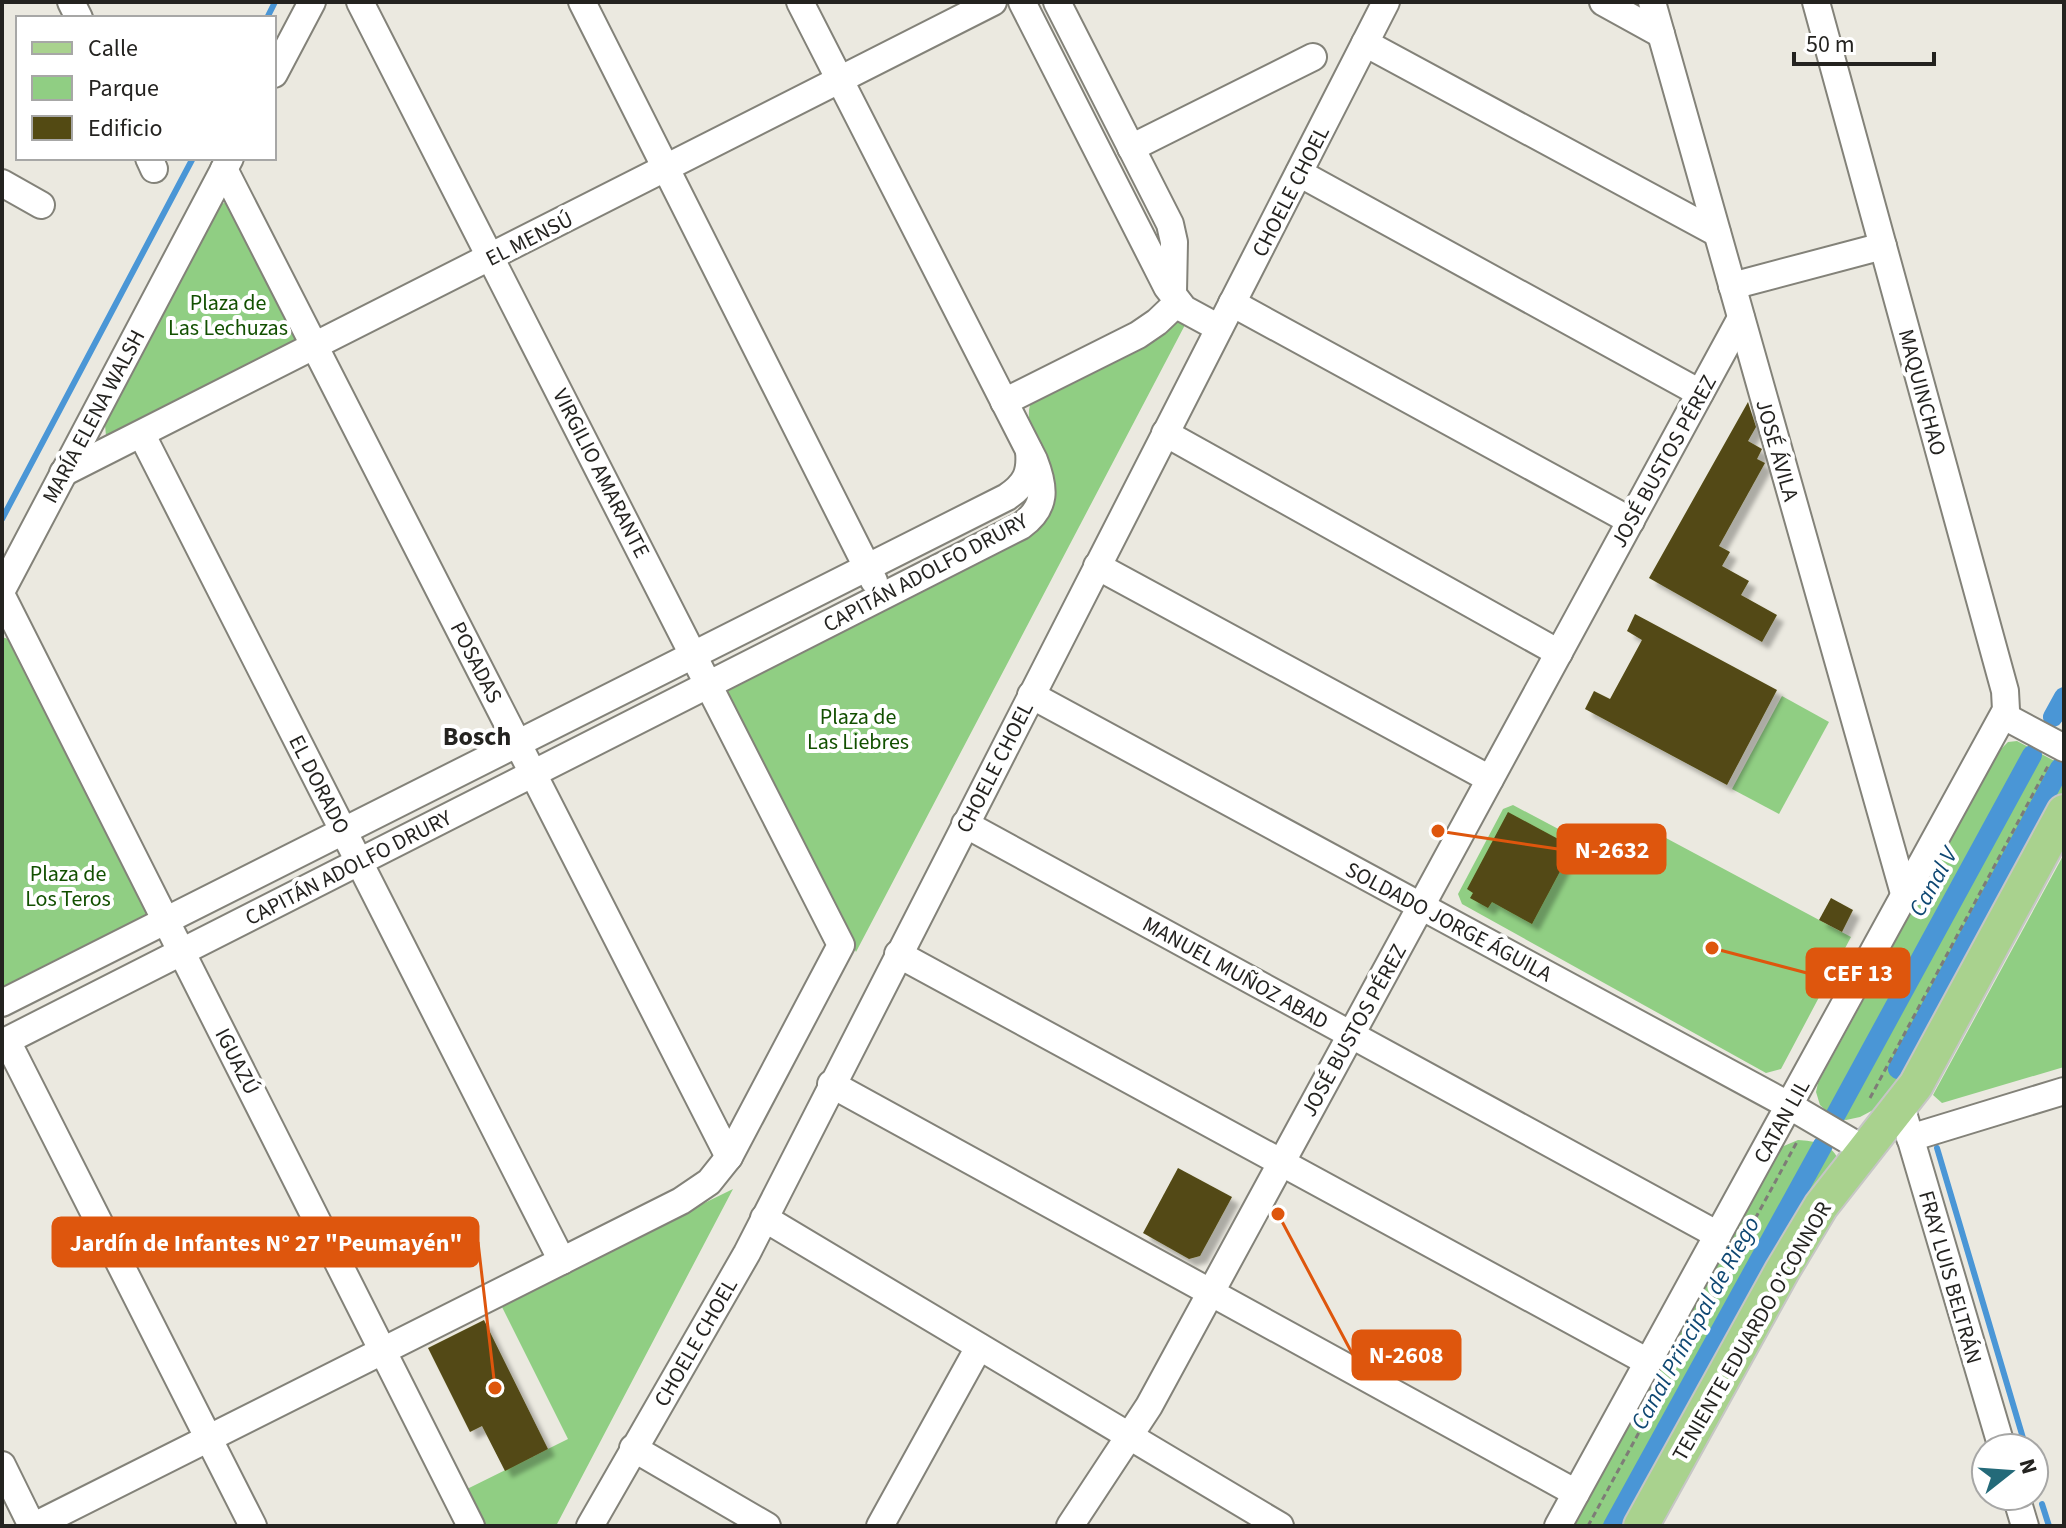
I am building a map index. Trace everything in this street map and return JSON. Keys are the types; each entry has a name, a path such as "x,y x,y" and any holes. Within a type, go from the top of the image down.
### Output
{"main road":[{"name":"TENIENTE EDUARDO O'CONNOR","path":"1641,1526 1821,1206 1921,1077 2064,812"}],"street":[{"path":"276,70 312,2"},
{"name":"VIRGILIO AMARANTE","path":"360,2 841,945 729,1157"},
{"path":"582,2 882,597"},
{"path":"800,2 1029,451"},
{"name":"EL MENSÚ","path":"63,473 993,2"},
{"path":"1022,2 1175,299 1191,314 1219,328"},
{"path":"1004,402 1138,335 1157,322 1175,299 1173,233 1057,2"},
{"name":"CHOELE CHOEL","path":"590,1526 747,1253 1386,2"},
{"path":"1603,2 1661,34"},
{"name":"JOSÉ ÁVILA","path":"1652,2 1905,897"},
{"name":"MAQUINCHAO","path":"1816,2 2005,691 2007,704 2004,716"},
{"path":"1365,43 1717,233"},
{"path":"1131,148 1313,57"},
{"name":"POSADAS","path":"227,163 316,346 729,1157"},
{"name":"MARÍA ELENA WALSH","path":"2,590 227,163"},
{"path":"1299,173 1700,393"},
{"path":"2,183 41,205"},
{"path":"1732,286 1883,246"},
{"path":"1232,303 1631,521"},
{"name":"JOSÉ BUSTOS PÉREZ","path":"1070,1526 1130,1437 1211,1292 1741,318"},
{"path":"1165,433 1559,653"},
{"name":"EL DORADO","path":"142,435 562,1261"},
{"name":"CAPITÁN ADOLFO DRURY","path":"2,1003 1017,490 1029,473 1029,451"},
{"name":"CAPITÁN ADOLFO DRURY","path":"5,1042 1030,519 1041,503 1042,492 1038,470 1029,451"},
{"path":"1097,566 1490,779"},
{"name":"IGUAZÚ","path":"2,596 471,1526"},
{"name":"SOLDADO JORGE ÁGUILA","path":"1031,695 1790,1106 1865,1150"},
{"path":"2004,716 2058,754"},
{"name":"CATAN LIL","path":"1558,1526 2004,716"},
{"name":"MANUEL MUÑOZ ABAD","path":"965,824 1718,1235"},
{"path":"898,954 1648,1362"},
{"path":"5,1042 253,1526"},
{"path":"831,1084 1576,1493"},
{"path":"1893,1116 2064,1091"},
{"name":"FRAY LUIS BELTRÁN","path":"1893,1116 1997,1432"},
{"path":"2,1465 33,1526 681,1201 709,1182 729,1157"},
{"path":"764,1218 1280,1526"},
{"path":"880,1526 979,1347"},
{"path":"633,1448 767,1526"}],"path":[{"path":"1893,1116 2058,754"},
{"path":"1588,1526 1798,1140"}],"green space":[{"name":"Plaza de Las Lechuzas","path":"227,201 301,339 110,437 106,436 105,425 219,206"},
{"name":"Plaza de Las Liebres","path":"1178,320 1186,323 856,952 731,708 727,686 1016,536 1049,476 1030,426 1033,399"},
{"name":"Plaza de Los Teros","path":"2,637 11,640 150,915 2,995"},
{"path":"1782,696 1829,722 1779,814 1732,789"},
{"path":"2017,741 2064,766 2064,790 1921,1054 1877,1108 1860,1117 1846,1120 1834,1118 1820,1105 1816,1092 1818,1083 2000,750 2008,742"},
{"path":"1513,805 1630,867 1651,830 1851,937 1781,1069 1766,1073 1462,904 1458,894 1503,809"},
{"path":"2064,854 2064,1067 1942,1103 1933,1095"},
{"path":"1798,1140 1826,1146 1838,1159 1633,1526 1571,1526 1779,1148"},
{"path":"733,1189 556,1526 483,1526 465,1490 568,1439 500,1303"}],"building":[{"path":"1748,402 1756,427 1748,441 1762,449 1757,459 1765,463 1719,546 1730,552 1722,566 1749,581 1741,595 1777,615 1762,642 1649,578"},
{"path":"1635,614 1777,690 1727,785 1585,709 1594,691 1610,699 1642,640 1627,631"},
{"path":"1508,812 1573,847 1532,924 1492,902 1488,908 1470,898 1473,893 1467,889"},
{"path":"1831,898 1853,910 1842,932 1819,920"},
{"path":"1178,1168 1232,1197 1200,1256 1189,1259 1143,1233"},
{"path":"484,1320 548,1449 505,1471 482,1426 470,1432 428,1348"}],"waterway":[{"path":"268,16 275,2"},
{"path":"2,519 192,160"},
{"name":"Canal V","path":"2053,717 2064,697"},
{"name":"Canal V","path":"1834,1118 2032,755"},
{"name":"Canal Principal de Riego","path":"1898,1069 2060,768"},
{"name":"Canal Principal de Riego","path":"1613,1526 1823,1145"},
{"path":"1937,1148 2021,1432"},
{"path":"2045,1512 2049,1526"}],"place":[{"name":"N-2632","path":"1438,831"},
{"name":"CEF 13","path":"1712,948"},
{"name":"N-2608","path":"1278,1214"},
{"name":"Jardín de Infantes N° 27 \"Peumayén\"","path":"495,1388"}],"district":[{"name":"Bosch","path":"477,736"}]}
